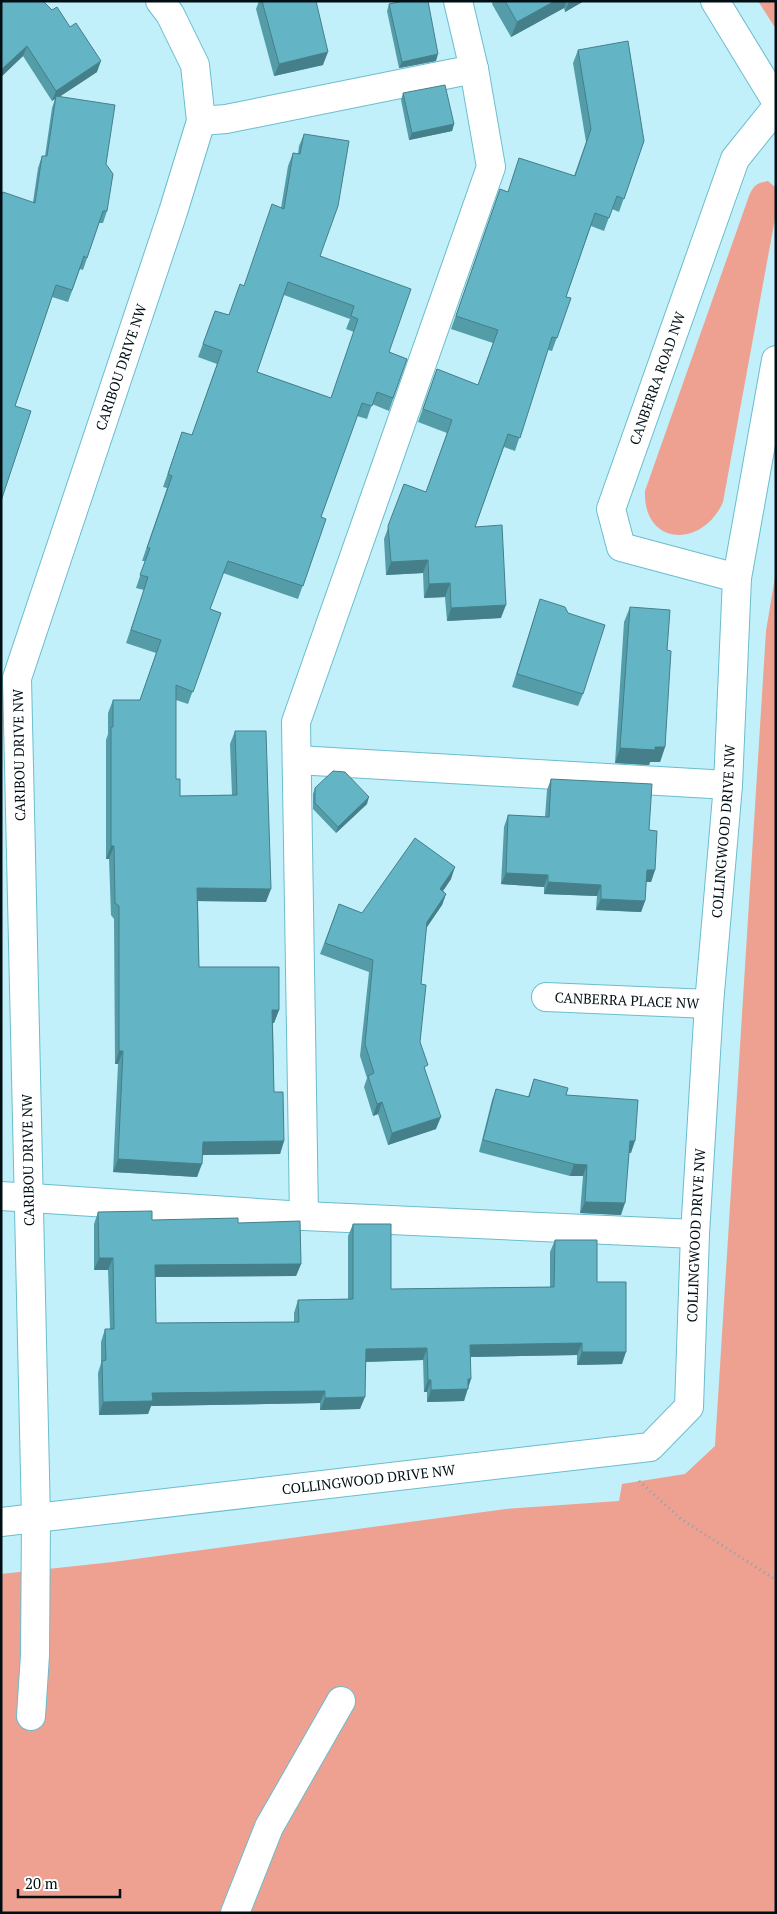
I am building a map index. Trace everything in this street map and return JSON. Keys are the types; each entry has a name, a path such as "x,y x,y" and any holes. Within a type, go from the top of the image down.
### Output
{"street":[{"name":"CARIBOU DRIVE NW","path":"32,1716 35,1655 36,1518 17,678 173,212 201,121 195,65 170,14 160,1"},
{"path":"304,1216 296,722 491,167 474,69 458,1"},
{"path":"715,1 776,101"},
{"path":"201,121 226,119 474,69"},
{"name":"CANBERRA ROAD NW","path":"737,578 620,547 611,509 735,159 776,108"},
{"name":"COLLINGWOOD DRIVE NW","path":"1,1522 650,1447 689,1407 695,1234 709,1004 728,785 737,578 776,360"},
{"path":"298,760 728,785"},
{"name":"CANBERRA PLACE NW","path":"546,997 709,1004"},
{"path":"1,1196 304,1216 695,1234"},
{"path":"235,1913 269,1827 341,1701"}],"path":[{"path":"607,1452 681,1519 776,1580"}],"shaded area":[{"path":"758,1 776,1 776,29"},
{"path":"768,181 776,188 776,213 723,502 714,517 702,528 689,534 676,535 664,531 654,523 647,509 645,491 749,196 756,186"},
{"path":"776,571 776,1913 1,1913 1,1574 113,1562 506,1509 619,1501 622,1484 685,1474 715,1446 766,631"}],"building":[{"path":"1,1 43,1 52,10 57,7 70,27 76,23 101,61 56,91 27,46 1,70"},
{"path":"262,1 316,1 328,52 279,64"},
{"path":"403,1 428,1 438,54 402,62 389,4"},
{"path":"505,1 555,1 517,22"},
{"path":"628,41 644,141 624,199 617,196 609,218 595,213 566,297 571,298 557,338 552,337 520,438 508,434 475,527 502,525 506,605 451,608 450,583 429,584 428,560 391,562 388,526 404,484 426,492 452,420 423,409 437,369 478,385 498,330 456,316 500,189 508,192 519,158 575,176 591,129 578,50"},
{"path":"445,85 454,124 412,133 403,93"},
{"path":"56,96 115,105 106,164 113,174 107,211 103,211 87,258 84,256 72,290 56,285 15,406 31,411 1,501 1,196 3,192 35,203 42,156 47,156"},
{"path":"304,134 349,141 338,206 320,256 411,289 389,352 407,359 393,398 377,392 372,406 362,403 321,517 326,519 303,586 228,561 210,609 221,613 193,692 176,685 176,779 180,779 180,796 237,795 235,731 266,731 271,889 197,888 199,967 279,967 279,1010 272,1010 274,1092 283,1092 284,1141 203,1142 202,1164 118,1159 123,1051 119,1051 119,906 115,903 114,846 111,846 111,727 113,727 113,700 140,700 161,640 131,630 148,577 140,575 150,548 147,548 172,476 168,474 182,432 192,435 222,351 203,344 215,311 229,315 240,284 244,286 272,204 284,209 293,153 300,154","holes":["288,282 354,306 351,316 358,319 331,398 257,372"]},
{"path":"540,599 565,607 568,613 605,625 583,694 517,674"},
{"path":"630,607 670,610 667,650 671,651 665,747 655,747 655,750 620,748"},
{"path":"333,771 345,772 369,797 338,827 315,803 315,788"},
{"path":"551,779 652,784 649,830 657,831 655,870 647,870 645,901 601,899 601,885 548,882 548,875 506,873 508,815 549,817"},
{"path":"415,838 455,867 440,889 446,894 427,922 421,984 426,985 420,1042 428,1065 424,1067 441,1117 392,1133 382,1102 377,1104 368,1076 374,1073 365,1044 373,960 325,943 339,904 362,913"},
{"path":"534,1079 568,1088 566,1095 638,1100 635,1141 630,1141 625,1203 585,1202 587,1165 574,1164 483,1140 496,1089 529,1097"},
{"path":"152,1211 152,1220 238,1218 238,1223 300,1221 301,1264 155,1265 156,1323 299,1322 298,1300 353,1299 353,1224 391,1224 391,1289 554,1287 555,1240 597,1240 597,1282 626,1282 626,1352 582,1352 582,1343 470,1345 471,1379 468,1379 468,1389 431,1390 431,1380 428,1380 427,1348 366,1349 365,1397 325,1398 325,1391 152,1393 153,1401 103,1402 102,1361 106,1360 105,1329 114,1329 113,1258 99,1258 98,1212"}]}
